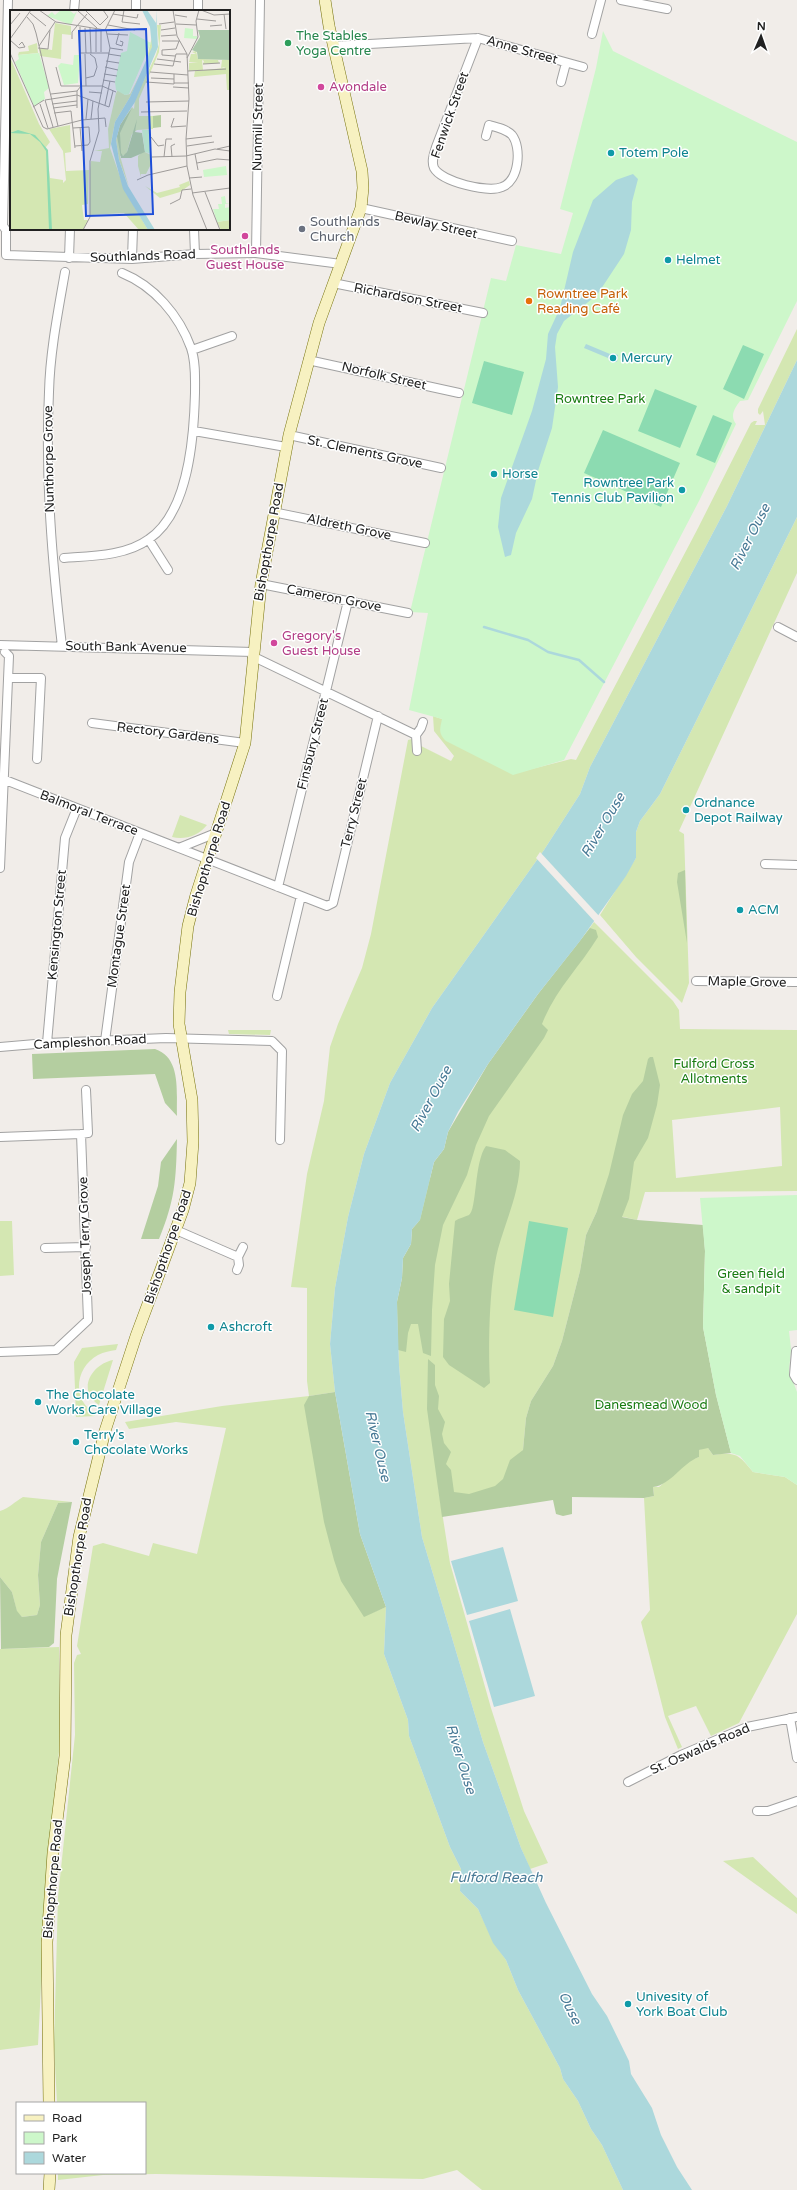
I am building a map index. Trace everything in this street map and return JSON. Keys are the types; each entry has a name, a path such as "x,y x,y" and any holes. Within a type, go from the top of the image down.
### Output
{"street":[{"name":"Southlands Road","path":"8,0 3,226 6,230 6,255 132,259 195,254 256,253 341,264"},
{"path":"74,10 75,0"},
{"name":"Nunmill Street","path":"256,253 260,0"},
{"name":"Bishopthorpe Road","path":"49,2102 47,1942 53,1853 65,1756 66,1635 79,1537 107,1425 136,1336 176,1230 190,1183 193,1142 191,1089 181,1038 180,992 188,926 245,743 252,654 260,584 288,435 308,360 361,208 363,188 362,171 333,46 325,0"},
{"path":"592,34 602,0"},
{"path":"620,0 667,9"},
{"name":"Anne Street","path":"333,46 478,38 583,68"},
{"name":"Fenwick Street","path":"478,38 432,158 433,167 439,175 448,181 492,189 503,187 512,178 515,170 518,155 516,142 511,134 489,125 486,136"},
{"name":"Anne Street","path":"561,82 566,63"},
{"name":"Bewlay Street","path":"361,208 512,242"},
{"path":"69,258 70,230"},
{"path":"132,230 132,259"},
{"path":"194,230 195,254"},
{"name":"Nunthorpe Grove","path":"62,646 52,560 47,464 49,391 55,327 65,272"},
{"path":"64,558 104,555 127,549 149,540 159,530 176,505 181,490 194,431 195,379 192,350 179,320 168,307 141,283 122,273"},
{"name":"Richardson Street","path":"334,283 483,313"},
{"path":"192,350 232,336"},
{"name":"Norfolk Street","path":"308,360 459,393"},
{"path":"194,431 286,446"},
{"name":"St. Clements Grove","path":"288,435 441,468"},
{"name":"Aldreth Grove","path":"273,512 425,543"},
{"path":"149,540 168,570"},
{"name":"Cameron Grove","path":"260,584 408,613"},
{"name":"Finsbury Street","path":"278,887 348,601"},
{"path":"778,627 797,637"},
{"name":"South Bank Avenue","path":"0,645 62,646 252,654"},
{"path":"3,654 14,645"},
{"path":"0,868 2,779 9,656 3,654"},
{"path":"252,654 326,692 416,734"},
{"path":"8,678 41,678 37,759"},
{"name":"Terry Street","path":"327,906 333,903 378,716"},
{"path":"417,751 416,734 422,728 423,722"},
{"name":"Rectory Gardens","path":"92,723 245,743"},
{"name":"Balmoral Terrace","path":"2,779 327,906"},
{"name":"Kensington Street","path":"47,1043 65,838 77,808"},
{"name":"Montague Street","path":"106,1041 129,862 140,833"},
{"path":"179,848 216,833"},
{"path":"765,864 797,864"},
{"path":"277,996 301,896"},
{"name":"Maple Grove","path":"696,981 797,982"},
{"name":"Campleshon Road","path":"0,1047 47,1043 181,1038 272,1041 282,1050 280,1140"},
{"path":"0,1137 88,1133 86,1090"},
{"name":"Joseph Terry Grove","path":"0,1352 56,1350 88,1320 81,1134"},
{"path":"176,1230 238,1257"},
{"path":"45,1248 86,1247"},
{"path":"237,1270 239,1265 238,1257 243,1247"},
{"path":"796,1351 794,1375 797,1380"},
{"path":"794,1718 797,1758"},
{"name":"St. Oswalds Road","path":"628,1782 680,1755 747,1727 794,1718"},
{"path":"757,1811 768,1811 797,1801"},
{"path":"48,2190 50,2174"}],"green space":[{"name":"Rowntree Park","path":"603,31 613,51 797,142 797,301 748,400 740,401 735,410 733,418 736,424 699,501 564,760 513,775 446,741 440,731 442,719 409,710 428,613 410,612 491,278 506,281 516,245 561,254 573,213 560,209 596,68"},
{"path":"797,329 797,360 727,506 590,767 580,794 544,850 432,1008 390,1083 364,1154 348,1217 335,1288 330,1344 335,1392 309,1396 307,1381 307,1288 291,1287 307,1174 324,1101 330,1047 338,1024 362,968 371,934 408,740 412,739 413,742 451,761 454,756 434,731 433,716 442,719 512,774 571,759 576,760 697,530 751,423 757,421 755,425 765,425 763,411 760,415 758,413 758,409"},
{"path":"743,345 764,354 744,399 723,389"},
{"path":"484,361 524,372 512,415 472,403"},
{"path":"655,389 697,406 680,448 638,431"},
{"path":"713,415 732,423 715,463 696,455"},
{"path":"603,430 680,463 661,507 584,473"},
{"path":"797,517 797,573 679,831 684,834 689,983 682,1003 636,957 600,915 636,858 636,832 640,821 660,794"},
{"path":"180,815 207,825 200,832 191,836 182,838 172,837"},
{"path":"685,870 687,943 677,882 678,873"},
{"name":"Fulford Cross Allotments","path":"594,922 673,1001 679,1010 680,1029 797,1030 797,1191 645,1192 637,1220 597,1211 586,1235 580,1271 562,1341 553,1366 531,1401 526,1418 523,1450 506,1482 482,1494 456,1496 438,1486 450,1563 491,1708 524,1811 548,1863 530,1869 483,1742 422,1537 403,1412 399,1365 397,1302 429,1180 580,941","holes":["780,1107 782,1166 676,1178 672,1120"]},
{"path":"590,928 596,930 598,937 560,990 547,1012 542,1024 548,1030 544,1038 489,1116 476,1145 467,1175 443,1225 435,1265 431,1356 423,1353 418,1324 411,1324 408,1333 406,1352 398,1350 397,1302 402,1278 403,1258 411,1244 412,1229 420,1220 434,1162 444,1149 448,1132 488,1064 538,994"},
{"path":"228,1030 271,1030 270,1035 229,1034"},
{"path":"155,1049 164,1054 170,1060 174,1068 177,1087 177,1116 165,1103 155,1074 33,1079 32,1054"},
{"name":"Danesmead Wood","path":"653,1057 660,1085 657,1105 648,1138 634,1162 629,1199 622,1217 637,1220 703,1225 705,1251 703,1327 716,1395 731,1453 713,1455 708,1448 699,1450 699,1457 687,1464 665,1482 653,1487 654,1496 644,1498 572,1497 572,1514 563,1516 556,1514 553,1500 442,1517 427,1409 428,1359 435,1365 435,1385 439,1396 438,1409 445,1422 442,1434 444,1443 451,1452 446,1464 451,1470 454,1492 469,1494 495,1486 503,1479 510,1460 523,1450 526,1418 531,1401 553,1366 562,1341 580,1271 586,1235 597,1211 609,1174 623,1115 632,1094 643,1081 648,1059"},
{"path":"177,1139 174,1190 159,1239 141,1239 158,1186 161,1162"},
{"path":"486,1146 505,1150 520,1161 518,1183 495,1263 490,1315 490,1383 484,1388 449,1365 443,1357 444,1319 450,1301 449,1284 455,1221 469,1215 472,1211 479,1163"},
{"name":"Green field & sandpit","path":"797,1195 797,1330 789,1331 791,1349 789,1371 797,1392 797,1485 785,1477 753,1472 740,1456 731,1453 716,1395 703,1327 705,1251 700,1198"},
{"path":"0,1221 12,1221 14,1275 0,1276"},
{"path":"529,1221 568,1228 553,1317 514,1310"},
{"path":"118,1344 116,1350 98,1355 90,1360 84,1368 79,1384 80,1393 88,1408 96,1413 95,1416 76,1417 74,1362 82,1348"},
{"path":"113,1360 99,1405 92,1399 89,1392 88,1385 90,1378 93,1372 105,1362"},
{"path":"335,1392 360,1534 386,1607 364,1617 341,1581 334,1560 324,1522 304,1405 309,1396"},
{"path":"309,1396 364,1616 386,1607 384,1654 408,1720 409,1736 450,1847 461,1869 460,1891 478,1909 494,1943 506,1960 518,1990 560,2068 563,2079 578,2101 591,2129 602,2145 623,2190 482,2190 457,2170 423,2179 156,2174 103,2175 58,2180 58,2174 146,2174 146,2102 57,2102 54,2045 58,1897 75,1735 74,1663 77,1655 81,1654 77,1646 93,1546 103,1543 149,1556 153,1543 197,1554 226,1428 176,1422 129,1429 125,1422 222,1406"},
{"path":"708,1448 713,1455 732,1454 744,1461 753,1472 785,1477 797,1485 797,1614 739,1723 711,1736 696,1706 668,1716 682,1747 678,1749 665,1717 641,1622 650,1610 644,1498 654,1496 653,1487 659,1487 690,1460 699,1457 699,1450"},
{"path":"23,1497 72,1502 58,1503 41,1542 38,1575 40,1605 37,1615 22,1617 17,1612 12,1592 0,1577 0,1511"},
{"path":"72,1502 57,1579 54,1643 49,1647 1,1649 0,1577 12,1592 17,1611 22,1617 37,1615 40,1605 38,1575 41,1542 58,1503"},
{"path":"59,1647 60,1743 48,1851 38,2045 0,2050 0,1649"},
{"path":"753,1857 797,1898 797,1914 723,1861"}],"water":[{"path":"633,174 638,179 632,202 631,230 624,254 597,295 564,321 557,334 555,347 558,387 552,428 538,471 532,499 516,533 511,555 505,557 498,527 501,498 532,411 546,359 548,334 560,308 573,252 593,200 616,180"},
{"path":"586,344 610,354 613,353 618,355 617,362 610,362 608,358 584,348"},
{"path":"797,360 797,517 660,794 640,821 636,832 636,858 626,876 580,941 538,994 488,1064 458,1112 448,1132 444,1149 434,1162 420,1220 412,1229 411,1244 403,1258 402,1278 397,1302 399,1365 403,1412 422,1537 483,1742 521,1848 546,1903 592,1994 607,2016 629,2061 631,2074 652,2108 661,2135 677,2167 692,2190 623,2190 602,2145 591,2129 578,2101 563,2079 560,2068 518,1990 506,1960 493,1943 478,1909 460,1891 461,1869 450,1847 409,1736 408,1720 384,1654 386,1607 360,1534 335,1392 330,1344 335,1288 348,1217 364,1154 390,1083 432,1008 544,850 580,794 590,767 727,506"},
{"path":"503,1547 518,1601 467,1615 451,1561"},
{"path":"510,1609 535,1696 494,1707 469,1621"}],"pier":[{"path":"540,852 600,917 596,923 536,858"}],"waterway":[{"path":"484,627 528,640 548,652 579,660 604,682"}],"place":[{"name":"The Stables Yoga Centre","path":"288,43"},
{"name":"Avondale","path":"321,87"},
{"name":"Totem Pole","path":"611,153"},
{"name":"Southlands Church","path":"302,229"},
{"name":"Southlands Guest House","path":"245,236"},
{"name":"Helmet","path":"668,260"},
{"name":"Rowntree Park Reading Café","path":"529,301"},
{"name":"Mercury","path":"613,358"},
{"name":"Horse","path":"494,474"},
{"name":"Rowntree Park Tennis Club Pavilion","path":"682,490"},
{"name":"Gregory's Guest House","path":"274,643"},
{"name":"Ordnance Depot Railway","path":"686,810"},
{"name":"ACM","path":"740,910"},
{"name":"Ashcroft","path":"211,1327"},
{"name":"The Chocolate Works Care Village","path":"38,1402"},
{"name":"Terry's Chocolate Works","path":"76,1442"},
{"name":"Univesity of York Boat Club","path":"628,2004"}],"water label":[{"name":"River Ouse","path":"750,537"},
{"name":"River Ouse","path":"603,825"},
{"name":"River Ouse","path":"431,1099"},
{"name":"River Ouse","path":"378,1446"},
{"name":"River Ouse","path":"461,1759"},
{"name":"Fulford Reach","path":"496,1877"},
{"name":"Ouse","path":"570,2008"}]}
